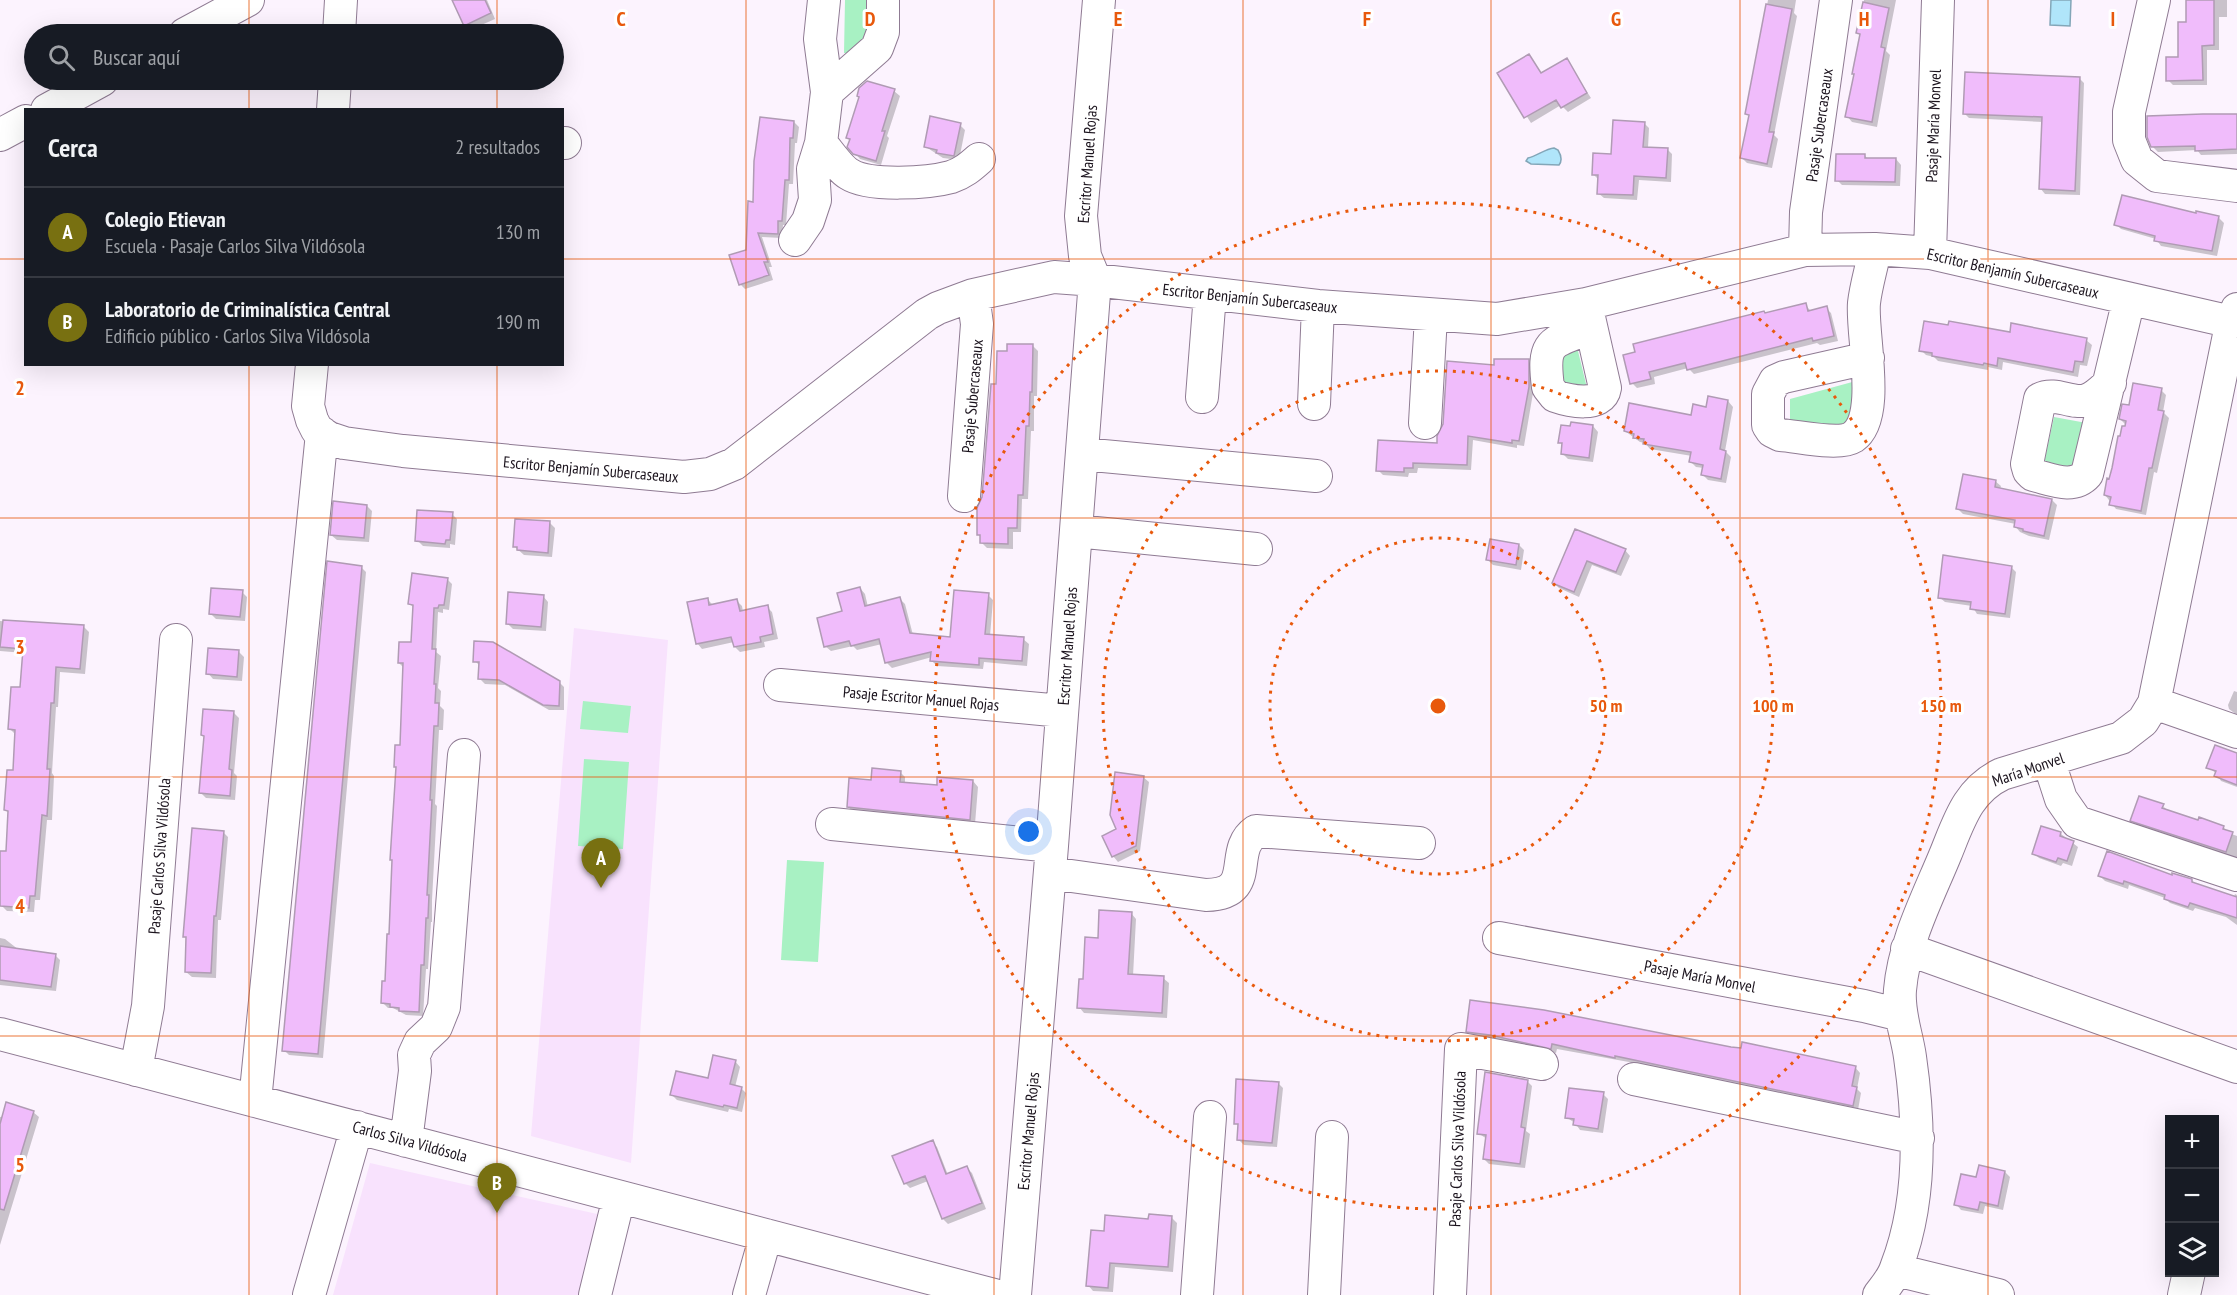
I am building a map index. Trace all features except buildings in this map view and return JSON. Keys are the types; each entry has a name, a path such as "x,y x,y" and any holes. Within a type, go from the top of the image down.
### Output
{"street":[{"path":"340,24 341,0"},
{"path":"795,240 808,221 815,200 813,169 821,142 826,92 820,39 825,0"},
{"path":"826,92 877,48 883,32 883,0"},
{"name":"Escritor Manuel Rojas","path":"1014,1295 1051,860 1095,280 1085,256 1081,216 1099,0"},
{"name":"Pasaje Subercaseaux","path":"1804,250 1806,212 1836,0"},
{"name":"Pasaje María Monvel","path":"1930,253 1938,0"},
{"path":"2154,0 2129,112 2129,140 2138,160 2157,176 2237,186"},
{"path":"201,24 236,3"},
{"path":"51,108 84,90"},
{"path":"333,108 334,90"},
{"path":"0,135 24,123"},
{"path":"821,142 849,174 878,182 924,182 953,176 968,169 979,159"},
{"path":"815,200 849,174"},
{"path":"1868,358 1865,342 1864,304 1875,249"},
{"name":"Escritor Benjamín Subercaseaux","path":"320,432 344,443 403,451 670,477 710,474 734,464 927,314 973,295 1054,277 1431,316 1497,319 1588,316 1804,250 1875,249 1930,253 2129,299 2235,316"},
{"path":"1203,397 1210,294"},
{"name":"Pasaje Subercaseaux","path":"963,496 977,324 973,295"},
{"path":"2110,382 2129,299"},
{"path":"1314,405 1318,306"},
{"path":"1425,423 1431,316"},
{"name":"María Monvel","path":"1887,1283 1906,1236 1915,1186 1918,1138 1910,1056 1901,1015 1900,993 1907,949 1960,817 1975,793 2002,774 2049,762 2121,738 2143,721 2154,703 2235,316"},
{"path":"255,1101 320,432 312,420 308,406 312,366"},
{"path":"1082,454 1316,476"},
{"path":"1076,531 1256,549"},
{"name":"Pasaje Carlos Silva Vildósola","path":"136,1070 148,1006 176,640"},
{"name":"Pasaje Escritor Manuel Rojas","path":"780,685 1062,711"},
{"path":"2154,703 2237,732"},
{"path":"406,1140 414,1081 414,1055 420,1042 436,1027 444,1007 464,755"},
{"path":"2049,762 2061,799 2077,822 2237,875"},
{"path":"832,824 1051,860 1206,895 1220,895 1230,889 1240,876 1244,845 1248,837 1256,831 1419,843"},
{"name":"Pasaje María Monvel","path":"1498,938 1864,1006 1901,1015"},
{"path":"1907,949 2237,1067"},
{"name":"Carlos Silva Vildósola","path":"1,1036 406,1140 979,1293"},
{"name":"Pasaje Carlos Silva Vildósola","path":"1450,1295 1461,1049 1542,1064"},
{"path":"1634,1080 1918,1138"},
{"path":"1197,1295 1210,1117"},
{"path":"309,1295 357,1128"},
{"path":"1323,1295 1332,1137"},
{"path":"595,1295 619,1197"},
{"path":"749,1295 766,1235"},
{"path":"2184,1295 2188,1277"},
{"path":"1887,1283 1998,1295"}],"shaded area":[{"path":"574,628 668,640 631,1163 531,1136"},
{"path":"370,1163 606,1216 585,1295 333,1295"}],"green space":[{"path":"845,0 868,0 867,53 844,53"},
{"path":"1577,347 1587,388 1561,385 1561,349"},
{"path":"1856,381 1848,439 1790,430 1790,399"},
{"path":"2054,417 2092,424 2082,475 2043,467"},
{"path":"583,701 631,706 628,733 580,729"},
{"path":"584,759 629,762 623,849 578,846"},
{"path":"787,860 824,862 818,962 781,960"}],"water":[{"path":"2051,0 2071,0 2070,26 2050,25"},
{"path":"1554,148 1561,156 1559,165 1531,164 1526,161 1528,158"}],"place":[{"name":"Colegio Etievan","path":"601,888"},
{"name":"Laboratorio de Criminalística Central","path":"497,1213"}]}
